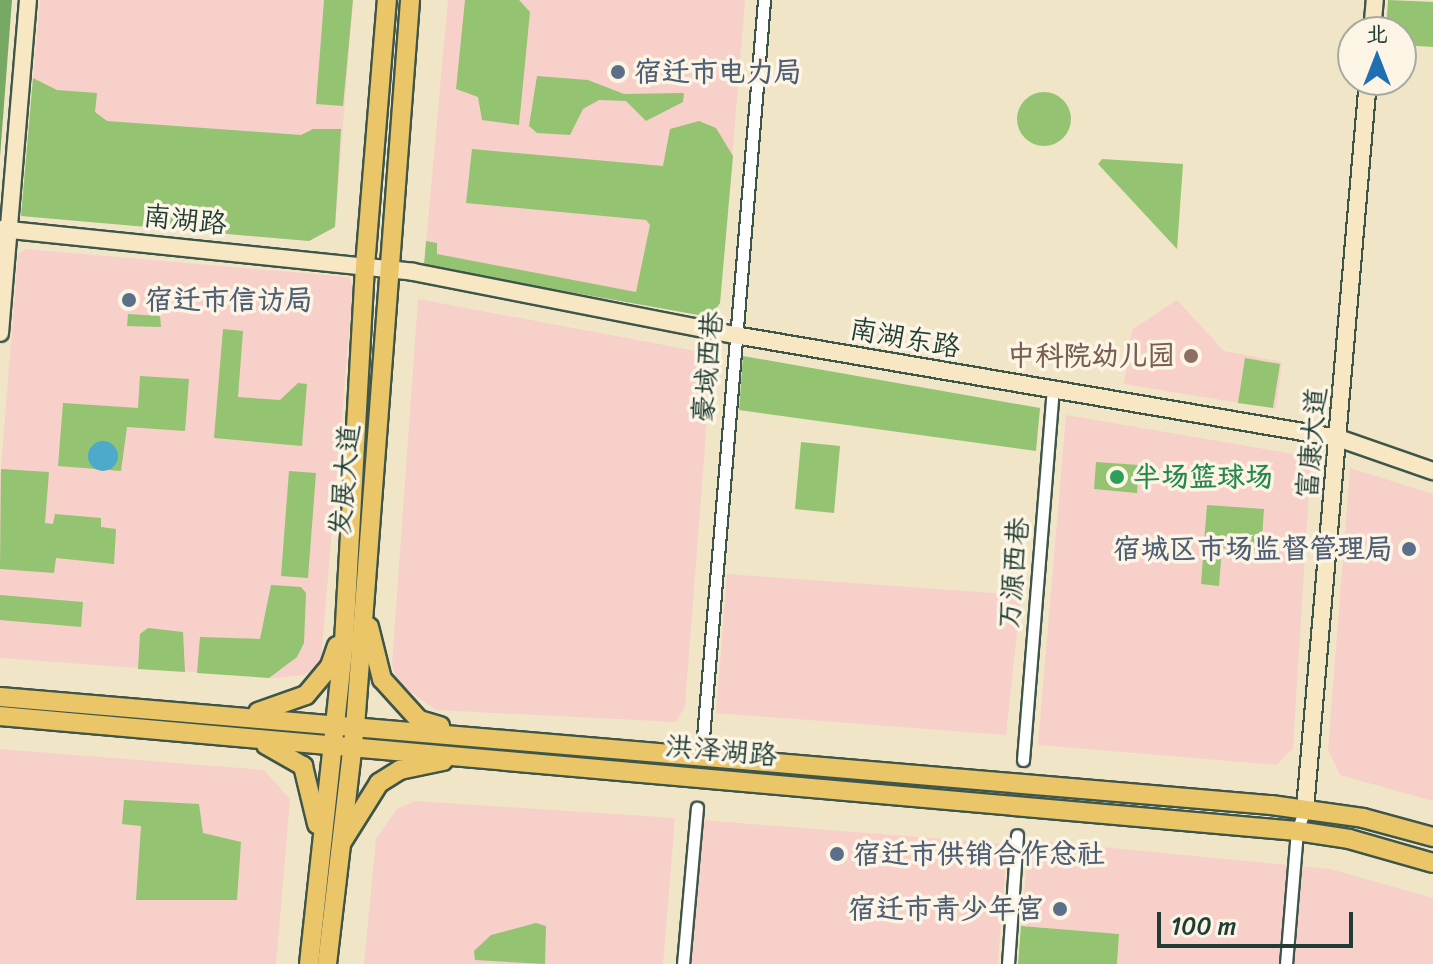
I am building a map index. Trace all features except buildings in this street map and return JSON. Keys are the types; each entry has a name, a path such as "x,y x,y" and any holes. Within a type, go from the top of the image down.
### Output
{"main road":[{"name":"发展大道","path":"309,964 328,851 355,727 355,597 365,266 387,0"},
{"name":"发展大道","path":"327,964 332,745 355,597 390,269 410,0"},
{"path":"223,715 283,707 318,684 335,652 355,597"},
{"path":"355,597 382,679 405,708 432,724 501,739"},
{"name":"洪泽湖路","path":"0,697 1305,809 1433,837"},
{"name":"洪泽湖路","path":"0,716 1297,831 1349,839 1433,863"},
{"path":"221,735 281,749 303,766 328,851"},
{"path":"328,851 368,794 400,770 446,761 501,759"}],"street":[{"path":"0,333 4,230 28,0"},
{"name":"豪域西巷","path":"703,738 764,0"},
{"name":"富康大道","path":"1305,809 1367,96"},
{"name":"南湖路","path":"4,230 365,266"},
{"name":"南湖东路","path":"365,266 735,335 1338,438 1433,471"},
{"name":"万源西巷","path":"1023,760 1053,391"},
{"path":"683,964 697,808"},
{"path":"1286,964 1297,831 1305,809"},
{"path":"1008,964 1017,835"}],"shaded area":[{"path":"40,0 353,0 335,227 309,241 21,216"},
{"path":"448,0 745,0 720,303 710,317 424,266"},
{"path":"25,249 349,277 353,287 321,658 316,668 303,675 276,678 0,658 0,480 18,255"},
{"path":"418,299 712,354 685,706 676,722 436,710 397,682 392,664"},
{"name":"中科院幼儿园","path":"1177,300 1224,351 1282,362 1276,409 1124,384 1132,330"},
{"path":"1066,415 1311,457 1293,748 1277,765 1038,745"},
{"path":"1350,468 1433,494 1433,801 1340,775 1328,750"},
{"path":"727,574 1021,595 1006,735 716,713"},
{"path":"0,749 264,770 290,799 276,964 0,964"},
{"path":"415,801 675,818 663,964 364,964 376,839 397,809"},
{"path":"702,820 1007,844 998,964 690,964"},
{"path":"1029,840 1330,869 1433,898 1433,964 1117,964 1119,934 1021,926"}],"green space":[{"path":"0,0 12,0 0,157"},
{"path":"324,0 353,0 343,106 316,104"},
{"path":"465,0 519,0 530,12 519,125 482,120 478,97 456,89"},
{"path":"1388,0 1433,2 1433,47 1417,46 1417,16 1387,16"},
{"path":"537,76 588,80 624,94 684,93 683,102 646,121 626,101 599,100 583,109 570,135 537,133 529,126"},
{"path":"33,78 57,90 97,93 95,112 107,121 301,135 313,129 341,129 335,227 309,241 21,216"},
{"path":"1044,92 1063,100 1071,119 1063,138 1044,146 1025,138 1017,119 1025,100"},
{"path":"699,121 716,128 733,156 720,303 710,317 424,266 426,241 437,243 437,254 636,292 650,225 646,220 466,203 472,149 663,166 670,129"},
{"path":"1102,159 1183,164 1177,249 1098,164"},
{"path":"128,314 160,316 161,327 127,326"},
{"path":"223,329 243,331 238,397 280,400 298,383 307,384 302,446 214,438"},
{"path":"743,356 1040,408 1036,451 739,410"},
{"path":"1245,358 1280,364 1273,408 1238,403"},
{"path":"140,376 189,379 185,431 127,427 121,471 58,466 63,403 138,408"},
{"path":"801,442 840,446 834,513 795,509"},
{"name":"半场篮球场","path":"1096,462 1139,465 1137,493 1094,489"},
{"path":"1,469 49,472 45,523 53,524 55,514 101,518 101,527 116,529 114,564 56,558 54,573 0,569"},
{"path":"289,471 316,473 308,578 281,576"},
{"path":"1207,505 1264,509 1261,551 1222,548 1219,586 1201,584"},
{"path":"271,585 301,587 306,593 304,643 297,657 269,678 197,673 200,637 260,639"},
{"path":"0,595 83,602 81,627 0,620"},
{"path":"148,628 183,632 185,672 138,669 140,634"},
{"path":"124,800 199,804 203,833 241,842 237,900 136,900 141,826 122,824"},
{"path":"536,923 546,926 545,964 475,960 474,951 491,935"},
{"path":"1021,926 1119,934 1117,964 1018,964"}],"water":[{"path":"103,441 114,445 118,456 114,467 103,471 92,467 88,456 92,445"}],"place":[{"name":"宿迁市电力局","path":"618,72"},
{"name":"宿迁市信访局","path":"129,300"},
{"name":"中科院幼儿园","path":"1191,356"},
{"name":"半场篮球场","path":"1117,477"},
{"name":"宿城区市场监督管理局","path":"1409,549"},
{"name":"宿迁市供销合作总社","path":"837,854"},
{"name":"宿迁市青少年宫","path":"1060,909"}]}
